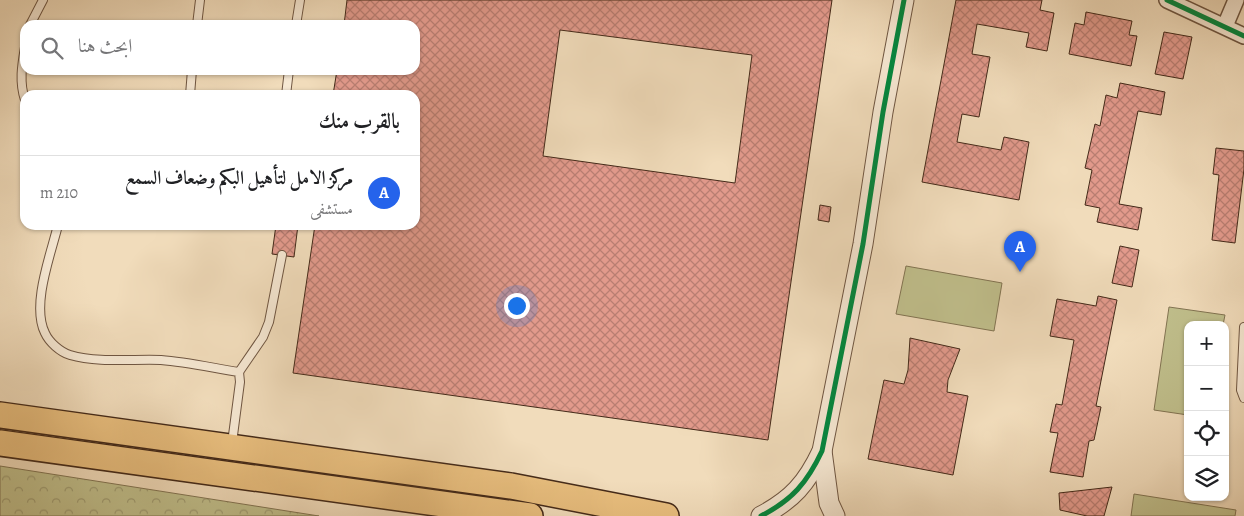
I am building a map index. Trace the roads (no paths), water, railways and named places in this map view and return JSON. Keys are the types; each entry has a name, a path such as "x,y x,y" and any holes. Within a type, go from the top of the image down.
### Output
{"highway":[{"path":"0,416 511,486 666,516"},
{"path":"0,443 516,515"}],"street":[{"path":"761,516 790,498 806,482 822,451 863,244 883,112 904,0"},
{"path":"1167,0 1244,36"},
{"path":"1225,26 1236,0"},
{"path":"822,451 829,503 835,516"},
{"path":"511,486 516,515"}],"lane":[{"path":"33,20 43,0"},
{"path":"198,20 200,0"},
{"path":"297,20 300,0"},
{"path":"21,75 21,90"},
{"path":"190,90 192,75"},
{"path":"287,90 288,75"},
{"path":"57,230 45,274 40,310 45,333 54,346 67,354 84,358 162,360 239,372"},
{"path":"231,447 240,382 239,372 263,337 269,322 282,255"},
{"path":"1244,327 1241,390 1244,398"}],"place":[{"name":"مركز الامل لتأهيل البكم وضعاف السمع","path":"1020,272"}]}
